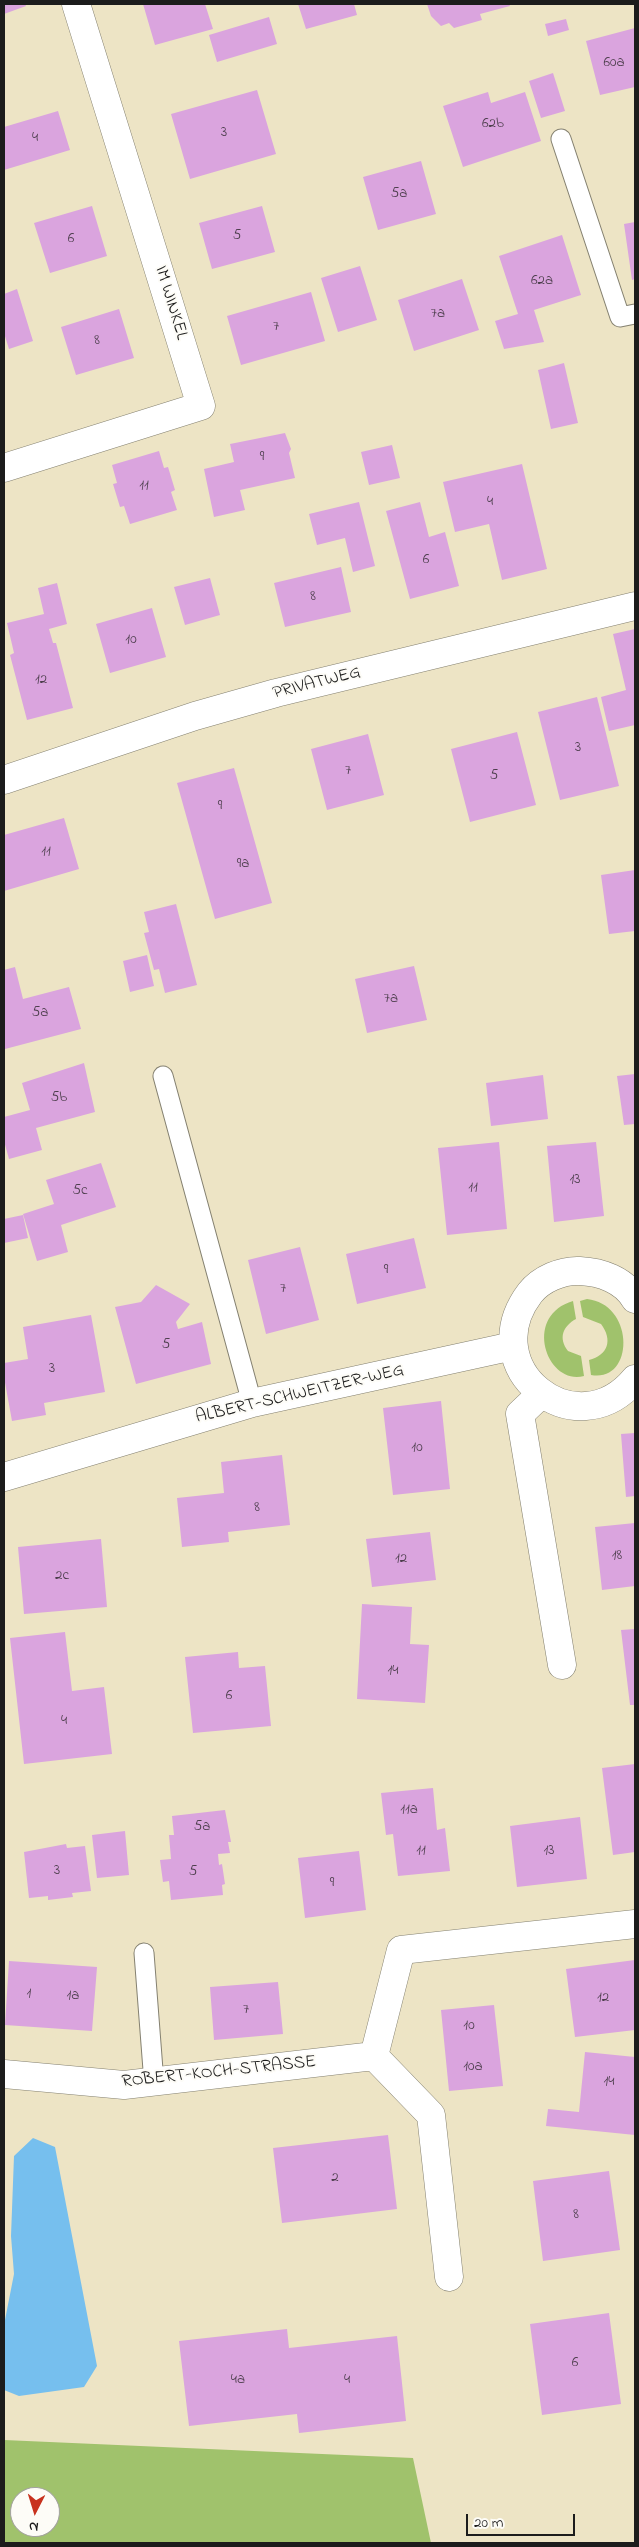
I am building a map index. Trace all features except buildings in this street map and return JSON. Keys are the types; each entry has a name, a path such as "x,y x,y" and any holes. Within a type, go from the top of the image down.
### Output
{"street":[{"name":"IM WINKEL","path":"4,468 201,406 76,4"},
{"name":"PRIVATWEG","path":"4,780 195,716 276,693 635,606"},
{"path":"635,1299 615,1280 594,1272 573,1271 552,1276 534,1288 521,1305 513,1325 513,1346 522,1374 541,1394 565,1405 591,1406 610,1400 626,1390 635,1379"},
{"name":"ALBERT-SCHWEITZER-WEG","path":"4,1477 252,1403 513,1346"},
{"path":"541,1394 520,1414 562,1665"},
{"path":"449,2277 431,2115 374,2056 401,1950 635,1924"},
{"name":"ROBERT-KOCH-STRASSE","path":"4,2074 124,2085 374,2056"}],"lane":[{"path":"561,139 620,317 635,314"},
{"path":"163,1076 252,1403"},
{"path":"144,1953 154,2083"}],"green space":[{"path":"587,1299 603,1304 614,1314 621,1327 624,1342 622,1356 616,1367 605,1374 591,1375 589,1360 601,1355 604,1351 607,1346 607,1336 601,1324 583,1317 580,1301"},
{"path":"573,1301 576,1319 565,1329 563,1342 568,1351 581,1356 584,1376 571,1376 560,1371 551,1361 546,1348 544,1334 548,1320 557,1309"},
{"path":"4,2440 413,2458 431,2543 4,2543"}],"water":[{"path":"33,2138 55,2147 97,2366 84,2387 19,2396 4,2390 4,2325 14,2274 11,2236 14,2156"}]}
